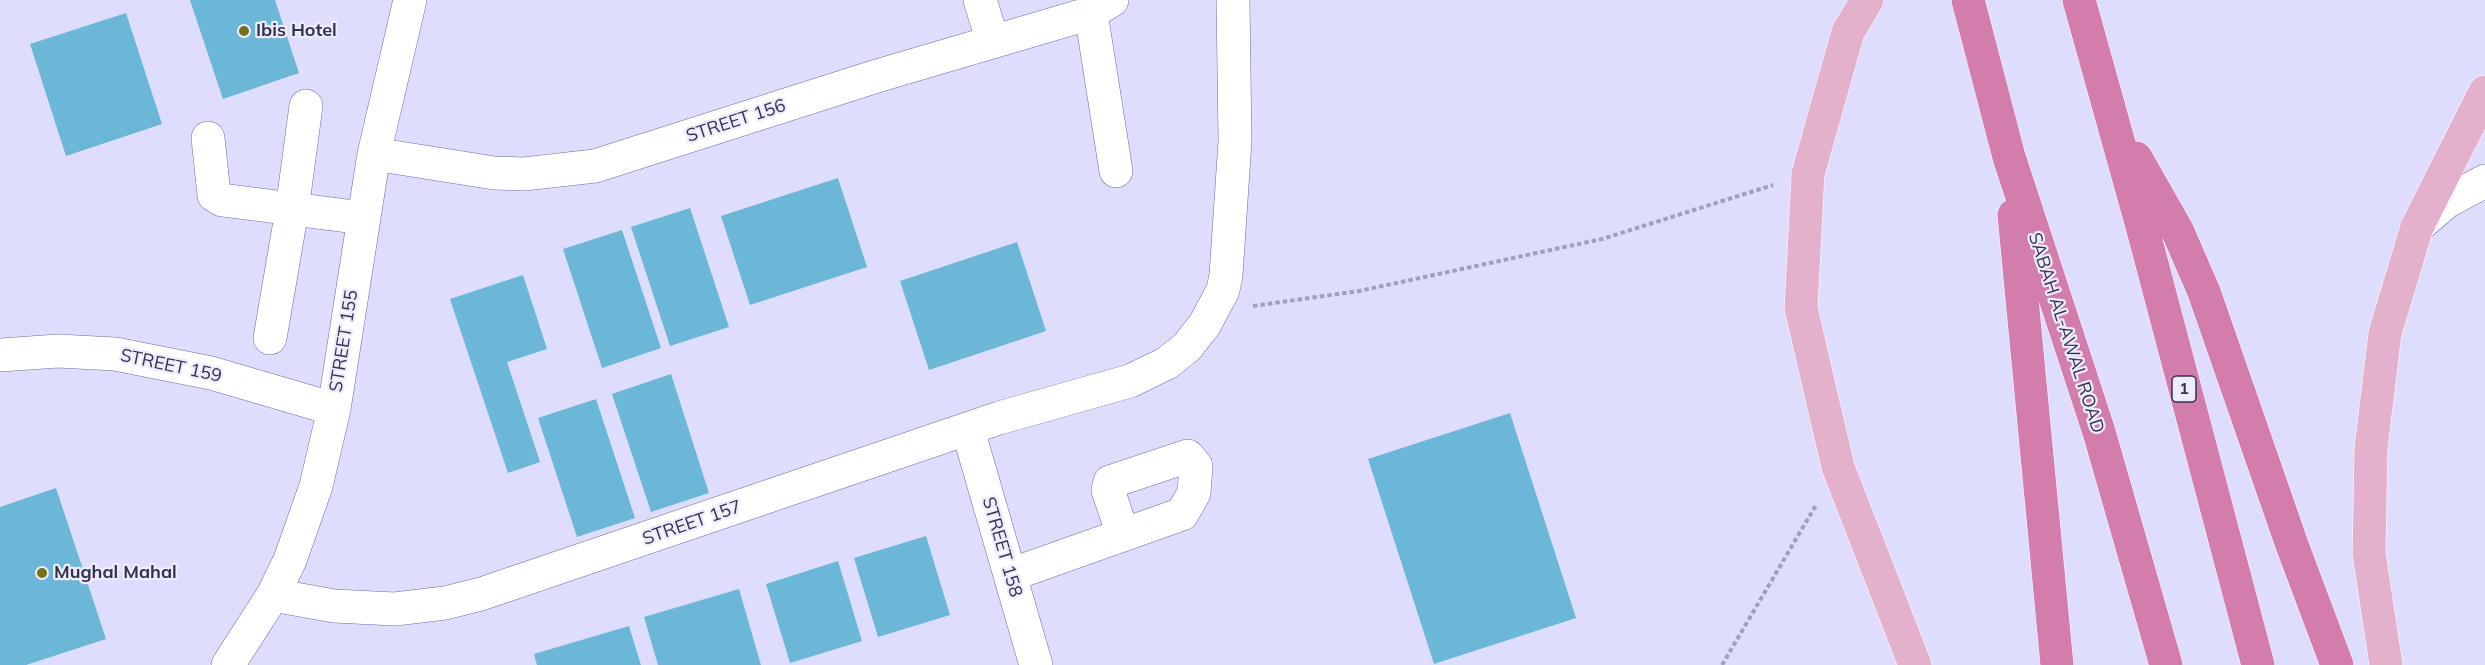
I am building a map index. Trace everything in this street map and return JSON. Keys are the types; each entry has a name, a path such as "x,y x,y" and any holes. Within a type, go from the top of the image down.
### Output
{"highway":[{"name":"1","path":"2079,0 2258,665"},
{"name":"SABAH AL-AWAL ROAD","path":"1973,14 2009,157 2099,432 2166,665"},
{"path":"2110,112 2178,232 2204,292 2292,545 2337,665"},
{"path":"2009,157 2057,665"}],"main road":[{"path":"1867,0 1848,32 1808,174 1801,308 1838,467 1915,665"},
{"path":"2386,665 2369,553 2371,448 2385,333 2418,226 2485,92"}],"street":[{"name":"STREET 155","path":"228,665 273,595 301,534 334,408 374,154 410,0"},
{"path":"980,0 993,42"},
{"name":"STREET 157","path":"273,595 334,606 395,609 445,603 481,594 999,418 1104,390 1144,376 1178,356 1201,330 1213,311 1222,290 1228,261 1235,141 1233,0"},
{"name":"STREET 156","path":"374,154 504,173 548,173 595,166 1102,6 1116,171"},
{"path":"270,338 292,210 306,106"},
{"path":"208,138 214,195 222,200 236,204 363,218"},
{"path":"2418,226 2446,202 2485,181"},
{"name":"STREET 159","path":"1,356 58,351 115,354 211,373 334,408"},
{"name":"STREET 158","path":"968,430 1036,665"},
{"path":"1010,575 1123,535"}],"path":[{"path":"1213,311 1359,291 1602,239 1808,174"},
{"path":"1722,665 1838,467"}],"building":[{"path":"190,0 275,0 299,73 223,99"},
{"path":"126,13 162,124 66,156 30,44"},
{"path":"838,178 867,267 750,305 721,216"},
{"path":"690,208 729,327 670,346 631,227"},
{"path":"622,230 661,348 602,368 563,249"},
{"path":"1017,242 1046,331 929,370 900,281"},
{"path":"523,275 547,349 507,362 540,462 508,473 450,299"},
{"path":"671,374 709,493 651,512 612,394"},
{"path":"596,399 635,518 577,537 538,418"},
{"path":"1510,413 1576,618 1434,664 1368,459"},
{"name":"Mughal Mahal","path":"56,488 106,639 26,665 0,665 0,507"},
{"path":"926,536 950,615 878,637 854,558"},
{"path":"838,561 862,641 790,663 766,584"},
{"path":"739,589 761,665 658,665 644,617"},
{"path":"629,626 641,665 537,665 534,654"}],"place":[{"name":"Ibis Hotel","path":"244,31"},
{"name":"Mughal Mahal","path":"42,573"}]}
